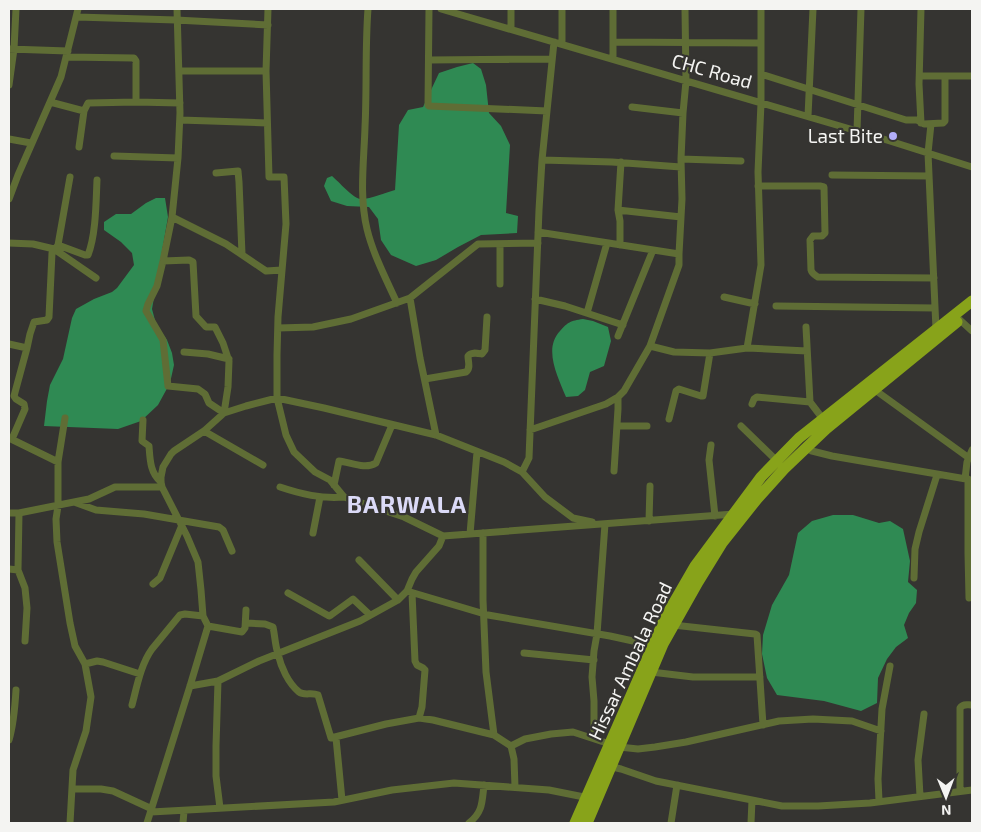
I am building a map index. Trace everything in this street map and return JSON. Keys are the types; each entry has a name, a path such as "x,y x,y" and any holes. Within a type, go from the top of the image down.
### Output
{"main road":[{"name":"Hissar Ambala Road","path":"615,745 657,647 673,625 761,477 799,438 972,301"},
{"name":"Hissar Ambala Road","path":"579,823 651,672 665,618 695,566 739,515 826,429 972,310"}],"street":[{"path":"9,85 16,9"},
{"path":"9,200 18,175 62,76 77,17 78,9 74,9"},
{"path":"177,9 180,120 172,217 157,286 146,311 163,340 167,385 171,387 197,388 204,394 209,403 224,413"},
{"path":"268,9 266,72 269,176 284,177 286,224 278,328 277,398 286,435 294,452 315,472 328,479 344,497"},
{"path":"368,9 362,190 364,217 375,252 397,303"},
{"path":"429,9 429,106 547,111"},
{"name":"CHC Road","path":"441,9 460,12 972,167"},
{"path":"511,9 511,29"},
{"path":"562,9 562,44"},
{"path":"613,9 614,59"},
{"path":"530,430 606,404 618,397 624,391 650,346 679,265 682,199 681,159 686,81 685,9"},
{"path":"747,348 761,265 758,172 761,9"},
{"path":"808,116 813,9"},
{"path":"857,131 861,9"},
{"path":"920,9 921,123"},
{"path":"77,17 268,24"},
{"path":"522,472 529,458 542,160 554,42"},
{"path":"613,42 761,44"},
{"path":"11,49 134,58 136,61 136,102"},
{"path":"429,60 552,59"},
{"path":"179,71 266,72"},
{"path":"761,74 906,120 917,120 924,124 943,123 946,119 945,76"},
{"path":"920,76 972,76"},
{"path":"50,102 84,111"},
{"path":"79,147 84,111 90,102 180,103"},
{"path":"632,107 683,113"},
{"path":"180,120 267,123"},
{"path":"931,124 928,153 936,329"},
{"path":"9,139 32,143"},
{"path":"114,156 178,158"},
{"path":"681,159 741,161"},
{"path":"542,160 621,162 681,167"},
{"path":"620,244 618,210 621,162"},
{"path":"216,173 238,171 242,254"},
{"path":"832,175 929,176"},
{"path":"58,462 10,439 25,409 24,404 15,398 14,395 30,334 34,322 47,320 49,317 52,254 56,247 70,177"},
{"path":"9,243 56,247 89,255 96,207 97,180"},
{"path":"758,186 824,187 824,233 822,236 813,236 810,240 811,270 815,276 934,278"},
{"path":"618,210 681,217"},
{"path":"172,217 226,244 266,271 282,270"},
{"path":"538,232 678,254"},
{"path":"278,328 313,327 351,319 410,298 478,244 538,243"},
{"path":"586,313 607,243"},
{"path":"500,244 500,284"},
{"path":"56,247 96,278"},
{"path":"618,336 653,250"},
{"path":"163,261 193,261 196,316 206,327 214,327 229,359 228,387 224,413"},
{"path":"724,297 755,304"},
{"path":"410,298 436,436"},
{"path":"535,299 565,306 623,325"},
{"path":"776,306 935,308"},
{"path":"424,379 466,372 469,367 469,354 482,354 485,350 487,317"},
{"path":"960,320 972,331"},
{"path":"806,327 810,402 823,419"},
{"path":"9,344 27,348"},
{"path":"650,346 674,352 710,354 747,348 807,351"},
{"path":"184,352 208,354 229,359"},
{"path":"669,419 677,390 703,396 710,354"},
{"path":"875,390 969,458"},
{"path":"614,471 618,397"},
{"path":"752,404 757,397 810,402"},
{"path":"162,484 163,467 171,454 204,431 224,413 277,398 436,436 504,462 522,472 545,497 573,518 602,524"},
{"path":"66,418 58,462 57,542 75,646 85,664 91,697 86,731 73,770 70,823"},
{"path":"143,420 142,441 149,446 152,468 162,484 198,562 203,616 208,626 147,823"},
{"path":"334,485 339,461 364,466 376,464 392,425"},
{"path":"617,426 647,426"},
{"path":"741,426 777,461"},
{"path":"204,431 263,465"},
{"path":"711,445 709,460 715,516"},
{"path":"806,448 832,456 968,479"},
{"path":"969,598 968,479 969,458 972,450"},
{"path":"470,534 477,452"},
{"path":"914,578 915,549 937,474"},
{"path":"9,513 19,513 89,499 116,487 162,484"},
{"path":"649,521 650,486"},
{"path":"280,487 298,494 320,498 344,497 404,517 443,536 739,515"},
{"path":"313,533 320,498"},
{"path":"74,502 96,510 144,514 181,523 216,526 223,530 232,551"},
{"path":"19,513 18,570 25,588 27,608 25,641"},
{"path":"153,584 160,578 181,523"},
{"path":"594,738 592,677 597,634 602,524"},
{"path":"483,533 486,672 494,735"},
{"path":"419,718 422,707 425,670 417,665 415,661 409,592 416,572 439,546 443,536"},
{"path":"359,560 398,600"},
{"path":"9,569 18,570"},
{"path":"409,592 484,614 597,634 657,647"},
{"path":"190,686 218,681 259,661 360,621 409,592"},
{"path":"288,593 328,616 352,599 370,615"},
{"path":"208,626 241,632 244,630 246,623 246,610"},
{"path":"132,705 140,674 149,654 180,615 203,616"},
{"path":"246,623 265,624 273,627 278,654 286,675 299,692 318,695 330,738 419,718 494,735 511,746 514,758 515,787"},
{"path":"673,625 755,634 758,637 763,724"},
{"path":"524,653 594,660"},
{"path":"85,664 100,661 140,674"},
{"path":"880,801 878,779 882,709 890,666"},
{"path":"651,672 693,677 760,676"},
{"path":"218,681 216,776 220,808"},
{"path":"9,740 13,725 16,690"},
{"path":"960,791 960,708 964,705 972,705"},
{"path":"920,796 918,760 924,714"},
{"path":"511,746 526,739 573,732 615,745 638,749 779,721 852,721 881,731"},
{"path":"336,738 342,800"},
{"path":"605,766 621,769 656,781 782,806 818,806 880,801 972,790"},
{"path":"73,789 113,791 151,811 184,811 334,802 392,790 454,783 549,790 592,798"},
{"path":"469,823 482,808 484,785"},
{"path":"671,823 677,785"},
{"path":"751,823 752,800"},
{"path":"183,823 184,811"}],"shaded area":[{"path":"473,63 481,69 486,85 489,113 501,126 510,145 506,213 518,216 517,233 481,235 436,260 416,266 391,255 381,240 378,219 369,207 347,206 331,201 324,186 327,178 332,176 349,192 360,199 395,190 399,125 408,110 423,107 439,73"},
{"path":"156,198 165,198 168,217 152,309 156,324 167,340 172,353 174,365 170,383 158,405 141,421 118,429 44,426 50,385 63,359 72,318 76,309 112,292 134,265 132,253 121,242 104,230 104,222 116,214 131,214"},
{"path":"583,319 608,327 611,341 604,366 590,372 585,390 578,396 566,397 556,372 552,355 553,346 555,338 565,326 572,321"},
{"path":"833,515 853,515 879,523 890,521 903,529 910,561 908,582 917,590 916,603 904,625 908,638 896,647 887,659 878,678 877,703 861,711 824,701 777,695 767,678 762,654 763,635 772,605 789,575 798,533 812,521"}],"place":[{"name":"Last Bite","path":"893,136"}],"district":[{"name":"BARWALA","path":"407,505"}]}
